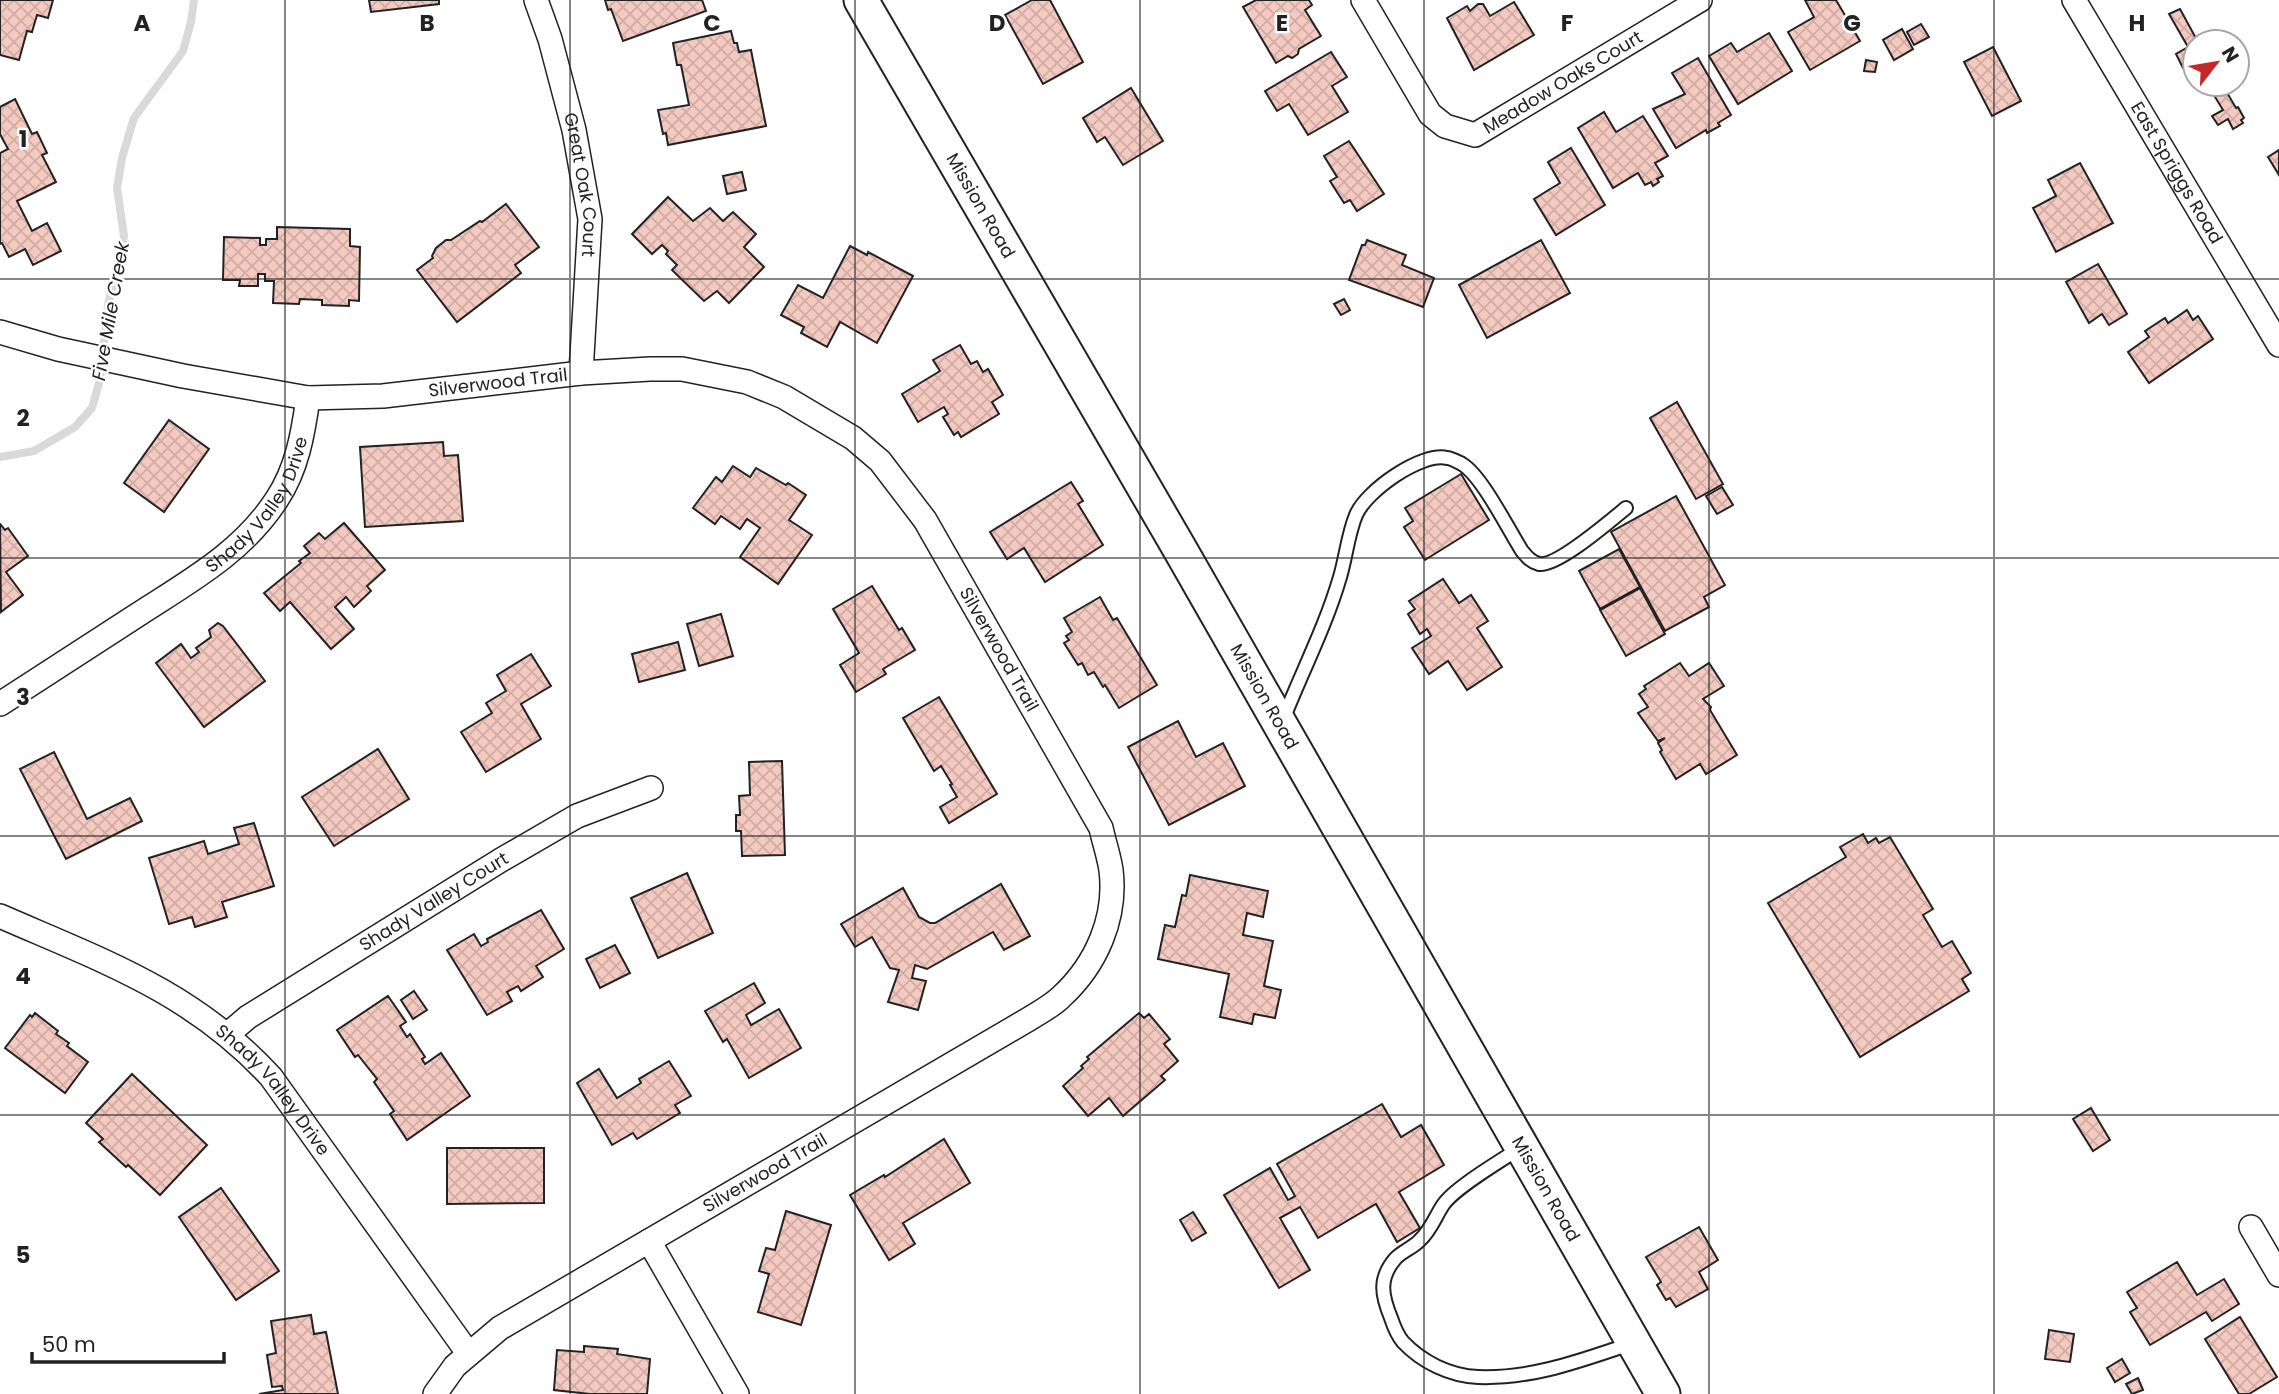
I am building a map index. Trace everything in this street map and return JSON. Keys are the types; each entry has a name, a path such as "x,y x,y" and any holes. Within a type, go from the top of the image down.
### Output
{"street":[{"name":"Great Oak Court","path":"536,0 550,39 574,130 590,219 581,373"},
{"name":"Mission Road","path":"861,0 1279,722 1663,1394"},
{"name":"Meadow Oaks Court","path":"1363,0 1430,114 1445,126 1475,135 1700,0"},
{"name":"East Spriggs Road","path":"2074,0 2279,345"},
{"name":"Silverwood Trail","path":"0,332 58,349 308,398 383,396 581,373 682,369 747,382 784,397 853,438 880,461 925,520 1101,828 1111,871 1111,907 1104,933 1088,966 1060,998 1029,1019 500,1328 455,1366 435,1394"},
{"name":"Shady Valley Drive","path":"0,704 218,564 256,529 278,498 292,471 302,439 308,398"},
{"name":"Shady Valley Court","path":"228,1034 247,1017 501,860 577,816 651,788"},
{"name":"Shady Valley Drive","path":"0,916 153,984 228,1034 271,1077 468,1353"},
{"path":"2251,1227 2279,1275"},
{"path":"649,1241 737,1394"}],"lane":[{"path":"1279,722 1287,710 1330,608 1356,513 1370,495 1401,471 1429,459 1446,457 1464,465 1476,477 1522,551 1529,559 1540,564 1551,562 1575,548 1626,508"},
{"path":"1521,1147 1443,1203 1434,1223 1420,1241 1396,1257 1386,1272 1381,1285 1384,1301 1398,1336 1412,1352 1428,1363 1452,1373 1476,1377 1524,1375 1552,1370 1633,1343"}],"building":[{"path":"0,0 53,0 48,18 37,15 32,32 27,31 19,60 0,55"},
{"path":"369,0 439,0 439,4 371,12"},
{"path":"605,0 702,0 706,11 623,41"},
{"path":"1032,0 1050,0 1083,62 1043,84 1005,15"},
{"path":"1256,0 1309,0 1312,5 1305,10 1321,36 1299,49 1298,54 1292,58 1288,56 1276,63 1243,7"},
{"path":"1805,0 1836,0 1860,41 1810,70 1788,32 1814,17"},
{"path":"1514,2 1534,35 1474,70 1447,18 1467,6 1470,11 1478,4 1483,4 1490,16"},
{"path":"2180,9 2190,28 2181,28 2181,35 2169,14"},
{"path":"1921,24 1929,37 1914,45 1907,32"},
{"path":"1902,29 1913,49 1894,60 1883,40"},
{"path":"731,31 739,52 751,50 766,126 668,145 658,110 689,105 681,65 677,65 673,43"},
{"path":"1769,33 1792,71 1738,104 1709,56 1731,43 1737,52"},
{"path":"1993,47 2021,101 1992,116 1964,62"},
{"path":"2181,51 2181,64 2176,54"},
{"path":"1331,52 1347,77 1332,86 1348,112 1308,135 1289,104 1277,111 1265,91"},
{"path":"1698,58 1731,115 1718,123 1720,126 1707,133 1706,130 1676,148 1653,109 1685,94 1672,73"},
{"path":"1866,60 1877,62 1875,72 1864,71"},
{"path":"1131,88 1163,141 1123,165 1105,137 1097,142 1083,118"},
{"path":"2216,98 2230,98 2244,118 2241,120 2243,123 2233,129 2228,119 2218,125 2212,116 2223,110"},
{"path":"15,99 32,134 37,132 47,153 42,155 56,182 17,201 32,231 47,223 61,251 33,265 25,249 9,257 2,243 0,244 0,153 8,149 0,134 0,107"},
{"path":"1604,112 1616,132 1643,116 1668,156 1655,163 1663,176 1657,179 1659,182 1653,186 1651,182 1645,185 1638,173 1613,188 1578,128"},
{"path":"1349,141 1384,194 1357,211 1350,200 1344,203 1330,181 1337,177 1324,156"},
{"path":"1571,148 1605,205 1556,235 1534,199 1560,183 1548,162"},
{"path":"2279,150 2279,175 2268,157"},
{"path":"2080,163 2113,223 2056,252 2033,208 2056,196 2048,180"},
{"path":"742,172 746,190 727,194 723,176"},
{"path":"668,197 693,221 710,208 723,221 733,212 756,234 744,247 764,267 729,303 717,291 704,301 672,270 677,265 666,254 668,251 662,245 652,254 632,234"},
{"path":"506,204 539,247 515,265 521,273 457,322 417,270 433,258 436,248 446,240 451,240 482,222"},
{"path":"277,227 350,229 350,246 360,247 359,301 349,300 349,306 322,305 322,300 300,299 299,304 273,303 274,281 265,281 265,274 258,274 258,286 239,286 240,280 223,280 224,237 260,238 260,245 266,245 266,239 277,239"},
{"path":"1367,240 1406,255 1402,265 1434,278 1423,307 1349,280 1362,245 1365,245"},
{"path":"1541,240 1570,293 1487,338 1459,285"},
{"path":"850,246 867,255 868,252 913,276 877,343 840,322 827,347 801,333 804,327 781,315 798,285 823,298"},
{"path":"2098,264 2127,314 2109,325 2102,314 2089,323 2066,282"},
{"path":"1344,299 1350,310 1341,315 1334,304"},
{"path":"2187,310 2193,320 2198,316 2213,339 2149,383 2128,352 2149,337 2145,331 2165,318 2168,323"},
{"path":"960,345 971,364 977,361 983,372 988,369 1003,395 992,402 999,414 961,437 958,432 954,435 943,417 948,414 944,407 918,422 902,394 940,371 933,360"},
{"path":"1677,402 1723,484 1696,499 1650,418"},
{"path":"169,420 209,449 164,512 124,483"},
{"path":"443,442 444,456 458,455 463,521 365,527 360,447"},
{"path":"733,466 750,477 756,468 806,495 789,520 812,535 778,584 740,557 760,528 747,519 740,529 721,516 715,524 693,508 716,477 722,482"},
{"path":"1461,474 1489,520 1425,560 1404,527 1413,521 1405,508"},
{"path":"1071,482 1083,501 1078,504 1103,545 1045,582 1024,548 1007,559 990,532"},
{"path":"1722,487 1733,505 1717,514 1706,496"},
{"path":"1676,496 1725,585 1704,597 1709,607 1665,631 1611,532"},
{"path":"344,523 385,570 367,586 371,591 354,607 346,597 335,607 354,629 331,649 290,602 280,611 264,593 310,553 304,546 319,533 325,539"},
{"path":"0,524 5,530 8,528 28,556 6,572 23,595 1,612"},
{"path":"1619,549 1640,587 1600,609 1579,571"},
{"path":"1443,579 1459,603 1471,595 1488,621 1477,628 1502,667 1467,690 1448,661 1429,674 1412,648 1431,636 1427,629 1420,634 1408,614 1415,609 1409,601"},
{"path":"872,586 899,630 902,628 915,650 883,669 886,674 856,692 840,665 859,653 833,609"},
{"path":"1640,588 1665,634 1626,656 1600,610"},
{"path":"1100,597 1113,620 1117,618 1157,685 1119,708 1094,672 1088,675 1082,663 1078,665 1064,643 1069,640 1066,636 1072,632 1064,618"},
{"path":"721,614 733,656 699,666 687,624"},
{"path":"218,623 265,681 204,727 156,663 181,644 191,658 199,652 196,648 211,637 209,630"},
{"path":"678,642 685,670 639,682 632,654"},
{"path":"531,654 551,686 521,704 541,739 486,772 461,732 492,713 486,703 506,691 497,675"},
{"path":"1680,663 1689,676 1709,663 1724,686 1703,699 1711,707 1710,710 1737,755 1706,774 1700,764 1676,779 1660,752 1662,750 1658,743 1665,738 1658,741 1638,713 1648,707 1639,694 1646,689 1644,686"},
{"path":"939,697 997,794 949,823 940,807 957,797 950,785 952,784 941,766 934,771 903,718"},
{"path":"1178,721 1196,757 1223,743 1245,786 1169,825 1128,747"},
{"path":"378,749 409,799 334,846 302,797"},
{"path":"54,752 87,819 130,798 142,821 66,859 20,769"},
{"path":"782,761 785,855 742,856 741,831 736,831 736,815 740,815 739,796 750,795 749,762"},
{"path":"254,823 274,886 222,902 227,917 195,927 192,917 169,924 149,858 204,841 208,854 239,844 234,828"},
{"path":"1863,834 1868,843 1876,838 1879,843 1890,837 1933,909 1923,915 1942,947 1952,941 1971,973 1962,979 1969,991 1860,1057 1768,903 1846,857 1840,847"},
{"path":"687,873 713,933 658,958 631,898"},
{"path":"1190,875 1268,891 1263,917 1247,913 1243,935 1273,941 1264,986 1281,990 1275,1018 1254,1014 1252,1024 1220,1017 1229,974 1158,959 1165,925 1175,927 1182,895 1186,896"},
{"path":"1001,884 1030,936 1004,950 993,932 927,969 915,965 912,978 926,981 918,1010 888,1002 899,970 890,968 872,937 855,947 841,924 903,888 919,917 935,923"},
{"path":"541,910 564,949 536,966 543,977 521,991 518,986 507,992 512,1001 487,1015 447,950 474,934 481,946 488,942 487,939"},
{"path":"615,945 630,973 600,988 586,959"},
{"path":"754,983 765,1003 746,1015 751,1025 779,1009 801,1048 749,1078 727,1039 723,1042 705,1011"},
{"path":"414,991 427,1010 413,1019 401,1000"},
{"path":"388,996 406,1022 400,1026 407,1037 410,1034 425,1057 422,1059 425,1064 441,1053 470,1096 407,1140 390,1114 394,1111 374,1082 377,1079 358,1055 355,1057 337,1030"},
{"path":"35,1013 58,1031 56,1034 69,1043 67,1046 88,1062 65,1093 5,1048 30,1015 32,1017"},
{"path":"1139,1013 1144,1018 1149,1014 1170,1039 1164,1044 1178,1061 1161,1076 1165,1080 1123,1116 1109,1098 1088,1116 1063,1086 1083,1068 1081,1066 1089,1059 1087,1057"},
{"path":"669,1061 691,1096 675,1105 680,1113 637,1139 633,1133 612,1145 577,1083 599,1069 617,1098 641,1083 639,1079"},
{"path":"132,1074 207,1145 160,1195 99,1142 103,1139 86,1123"},
{"path":"1382,1104 1401,1137 1421,1125 1444,1165 1399,1192 1420,1228 1397,1242 1376,1204 1318,1238 1300,1207 1280,1218 1310,1270 1279,1288 1224,1195 1270,1168 1288,1200 1295,1196 1277,1164"},
{"path":"2091,1108 2110,1140 2093,1151 2073,1119"},
{"path":"944,1139 970,1183 903,1223 915,1244 889,1260 850,1195 884,1175 885,1177"},
{"path":"447,1148 544,1148 544,1203 447,1204"},
{"path":"221,1188 279,1271 236,1300 179,1217"},
{"path":"786,1211 831,1225 801,1325 758,1312 769,1274 759,1271 766,1248 775,1250"},
{"path":"1193,1212 1206,1233 1192,1241 1180,1220"},
{"path":"1699,1227 1718,1260 1699,1272 1708,1289 1676,1307 1670,1298 1666,1300 1657,1285 1661,1282 1646,1257"},
{"path":"2177,1262 2197,1295 2224,1279 2239,1304 2212,1321 2206,1312 2150,1345 2130,1312 2137,1308 2127,1292"},
{"path":"311,1315 314,1334 326,1332 338,1394 259,1394 283,1390 282,1386 272,1387 267,1355 276,1353 271,1321"},
{"path":"2240,1317 2277,1377 2249,1394 2239,1394 2205,1339"},
{"path":"2049,1330 2074,1334 2070,1362 2045,1359"},
{"path":"584,1346 618,1349 617,1354 650,1359 647,1394 590,1394 554,1390 557,1350 584,1352"},
{"path":"2122,1359 2130,1373 2115,1382 2107,1368"},
{"path":"2138,1378 2143,1390 2132,1394 2126,1384"}],"waterway":[{"name":"Five Mile Creek","path":"0,457 34,451 75,427 92,408 100,380 108,305 124,236 117,188 122,158 134,118 183,51 194,0"}]}
